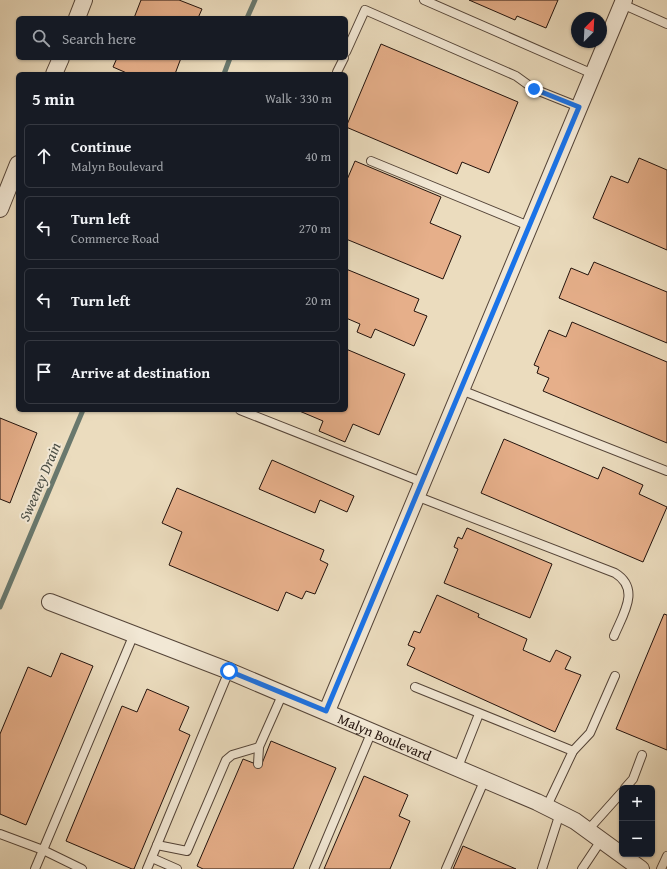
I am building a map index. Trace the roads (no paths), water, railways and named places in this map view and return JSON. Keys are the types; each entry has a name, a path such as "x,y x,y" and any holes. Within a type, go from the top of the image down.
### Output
{"street":[{"path":"78,16 84,0"},
{"path":"326,711 623,2"},
{"path":"55,72 60,60"},
{"path":"0,209 16,169"},
{"name":"Malyn Boulevard","path":"50,602 229,671 485,779 553,810 588,830 641,869"}],"lane":[{"path":"424,0 593,74"},
{"path":"623,2 667,24"},
{"path":"348,48 365,10 516,76 534,89 579,107"},
{"path":"337,72 343,60"},
{"path":"371,161 529,226"},
{"path":"461,390 667,472"},
{"path":"245,412 615,573 623,578 629,592 627,606 614,636"},
{"path":"35,869 134,634"},
{"path":"147,869 229,671"},
{"path":"542,869 553,810 573,751 590,733 615,676"},
{"path":"415,687 573,751"},
{"path":"258,764 260,747 283,693"},
{"path":"458,767 479,714"},
{"path":"314,869 372,731"},
{"path":"157,845 187,851 226,760 232,755 260,747"},
{"path":"628,785 633,779 642,755"},
{"path":"446,869 485,779"},
{"path":"588,830 619,795"},
{"path":"0,834 43,850 82,869"},
{"path":"582,869 602,839"},
{"path":"661,869 667,856"},
{"path":"152,858 177,869"}],"waterway":[{"name":"Sweeney Drain","path":"248,16 255,0"},
{"name":"Sweeney Drain","path":"225,72 229,60"},
{"name":"Sweeney Drain","path":"0,607 82,412"}]}
